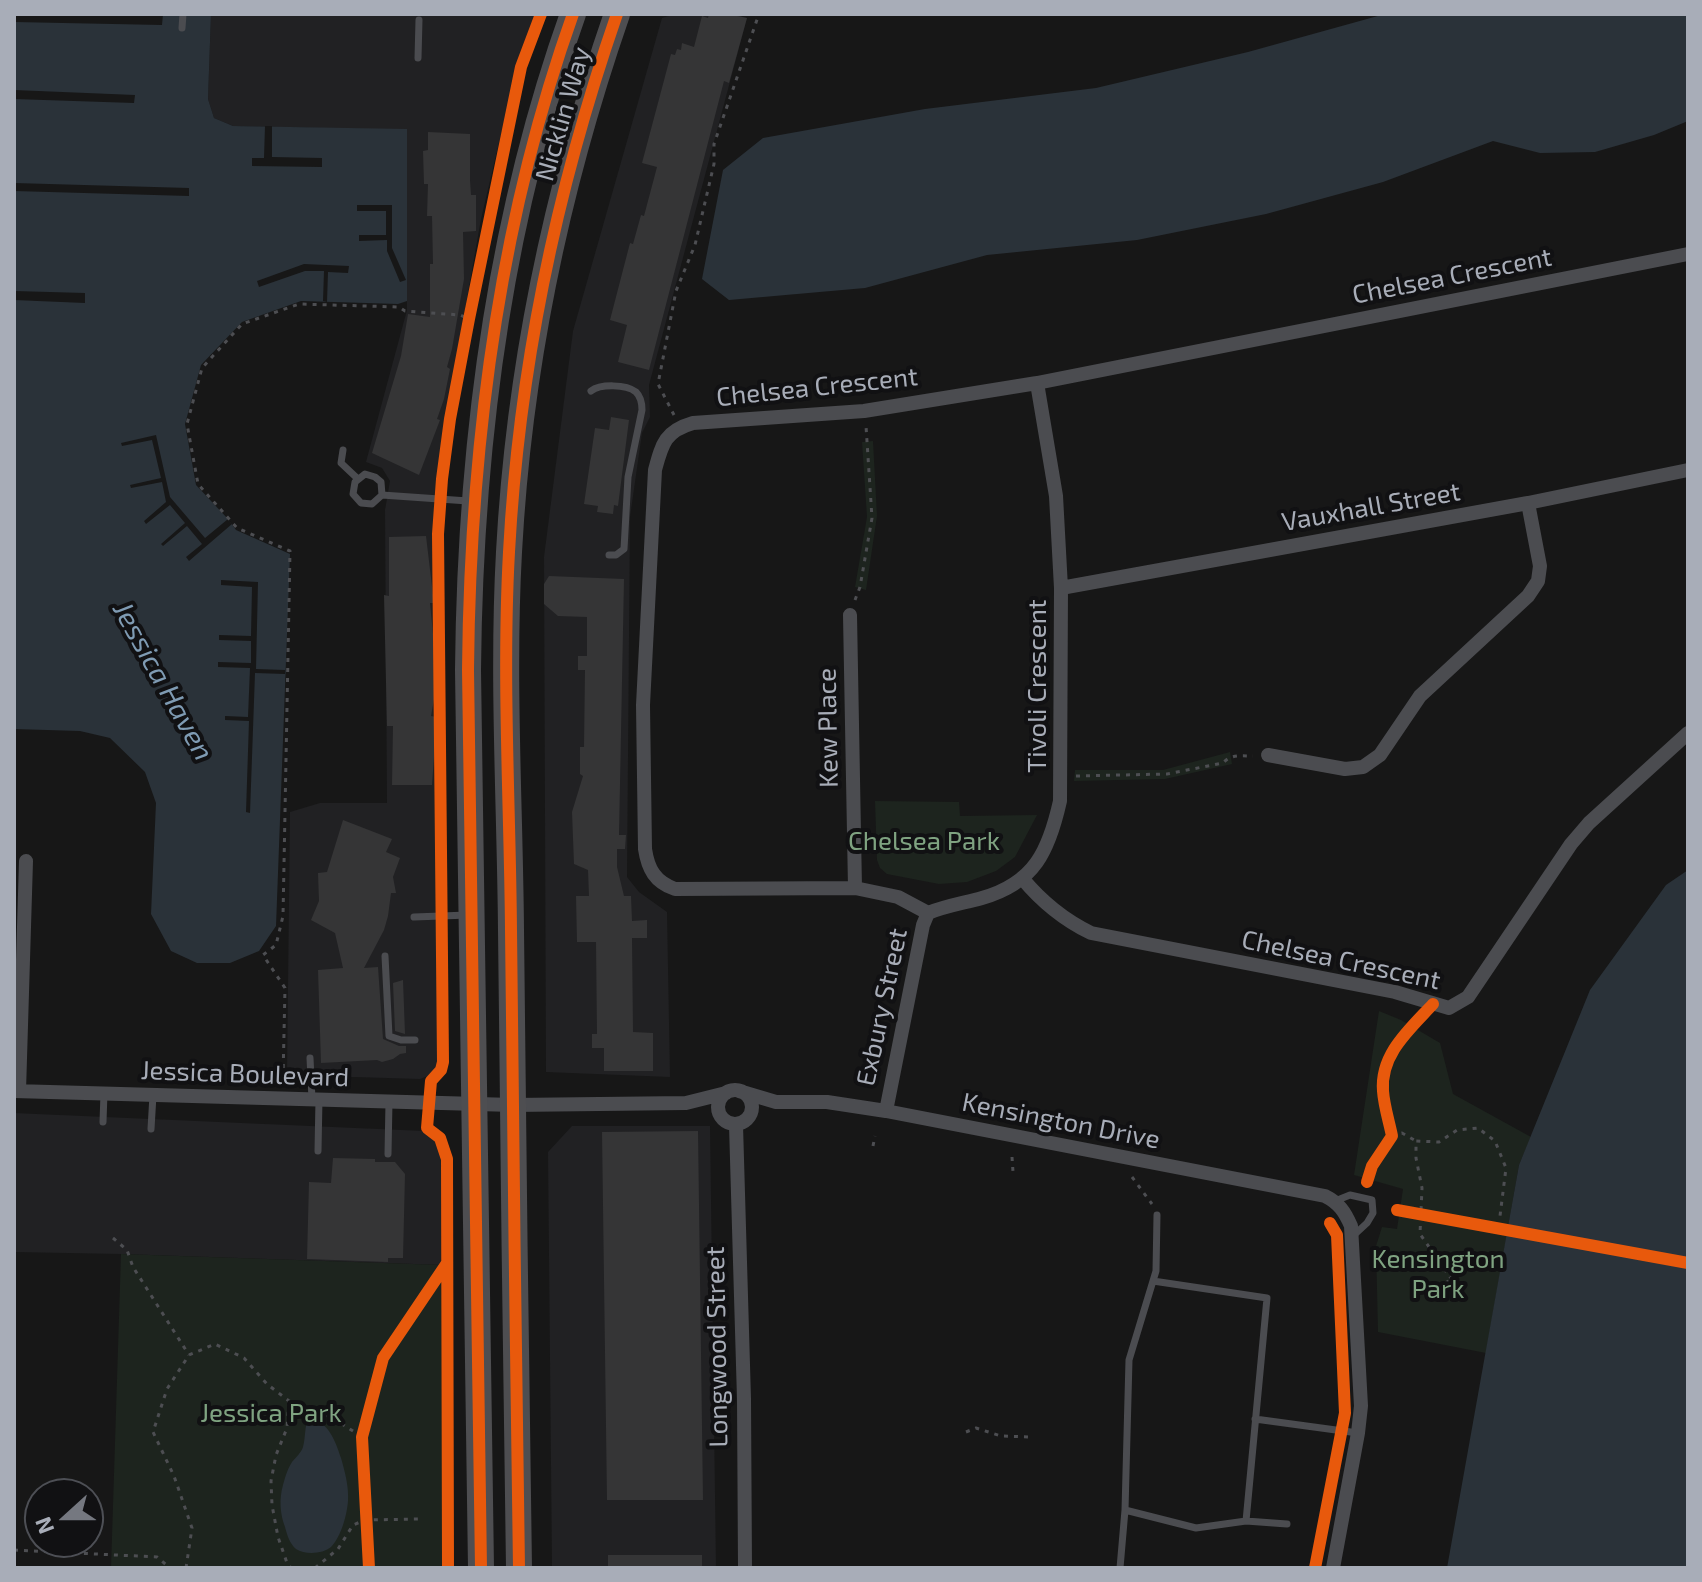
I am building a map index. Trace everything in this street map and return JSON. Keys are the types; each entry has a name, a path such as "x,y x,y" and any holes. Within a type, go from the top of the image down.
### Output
{"highway":[{"name":"Nicklin Way","path":"481,1568 468,656 474,502 492,343 512,233 541,115 573,14"},
{"name":"Nicklin Way","path":"519,1568 507,624 513,483 527,371 548,255 581,121 617,14"}],"street":[{"name":"Chelsea Crescent","path":"680,427 693,423 864,411 1037,383 1688,254"},
{"name":"Tivoli Crescent","path":"928,913 1002,891 1022,878 1038,862 1052,835 1060,801 1061,588 1056,496 1037,383"},
{"path":"680,427 667,436 655,470 643,705 645,849 648,865 665,886 675,889 855,888 898,897 928,913"},
{"name":"Vauxhall Street","path":"1061,588 1528,503 1688,470"},
{"path":"1268,755 1345,769 1363,767 1380,755 1420,696 1528,596 1538,581 1540,566 1528,503"},
{"name":"Kew Place","path":"850,615 855,888"},
{"name":"Chelsea Crescent","path":"1022,878 1034,893 1069,922 1091,933 1395,992 1449,1008 1468,997 1571,844 1589,823 1688,733"},
{"path":"17,1091 26,861"},
{"name":"Exbury Street","path":"886,1111 923,925 928,913"},
{"name":"Jessica Boulevard","path":"17,1091 474,1104"},
{"path":"474,1104 686,1103 732,1092 745,1094 750,1099 752,1112"},
{"path":"732,1092 718,1102 723,1120 736,1125"},
{"name":"Kensington Drive","path":"732,1092 776,1102 827,1102 886,1111 1325,1196 1335,1201"},
{"name":"Kensington Drive","path":"736,1125 743,1123 752,1112 776,1102"},
{"path":"686,1103 720,1115"},
{"name":"Longwood Street","path":"736,1125 744,1399 745,1568"},
{"path":"1333,1568 1361,1406 1351,1226 1346,1213 1335,1201"}],"lane":[{"path":"182,28 183,14"},
{"path":"418,58 419,20"},
{"path":"591,391 598,386 630,388 641,400 642,410 628,477 624,549 616,555 609,555"},
{"path":"343,450 341,463 358,479"},
{"path":"382,495 381,482 375,477 365,474 355,482 353,494 361,503 372,504 382,495 474,502"},
{"path":"414,917 472,915"},
{"path":"385,956 389,1036 415,1040"},
{"path":"310,1058 318,1151"},
{"path":"103,1122 104,1093"},
{"path":"151,1129 153,1095"},
{"path":"388,1154 389,1102"},
{"path":"1335,1201 1350,1195 1372,1200 1373,1213 1352,1236"},
{"path":"1120,1568 1125,1510 1129,1360 1156,1271 1157,1215"},
{"path":"1153,1281 1267,1298 1246,1521"},
{"path":"1255,1419 1358,1433"},
{"path":"1125,1510 1196,1528 1246,1521 1287,1524"}],"path":[{"path":"680,427 658,384 676,291 695,245 714,164 714,144 759,14"},
{"path":"283,1078 285,988 263,955 276,945 283,916 290,551 237,528 198,484 187,424 202,368 242,324 299,304 399,307 405,311 460,315 469,319"},
{"path":"466,334 472,305"},
{"path":"850,615 860,587 872,518 864,411"},
{"path":"1061,776 1167,774 1223,763 1232,756 1268,755"},
{"path":"1384,1149 1391,1130 1416,1141 1439,1142 1457,1130 1478,1128 1495,1141 1506,1168 1500,1216"},
{"path":"873,1146 875,1136"},
{"path":"1416,1141 1422,1188 1421,1238 1454,1278 1445,1283"},
{"path":"1012,1157 1013,1172"},
{"path":"1132,1177 1157,1215"},
{"path":"113,1238 127,1250 133,1267 189,1355"},
{"path":"447,1248 447,1293"},
{"path":"369,1568 362,1437 383,1358 447,1263"},
{"path":"186,1568 192,1528 174,1476 153,1432 167,1389 189,1355 215,1344 244,1358 267,1384 289,1401 333,1418 362,1437"},
{"path":"289,1401 287,1428 276,1455 271,1481 278,1537 291,1568"},
{"path":"966,1432 976,1428 1001,1436 1030,1437"},
{"path":"315,1568 338,1549 353,1525 365,1520 420,1519"},
{"path":"14,1550 157,1557 170,1568"}],"shaded area":[{"path":"211,14 539,14 501,134 481,219 438,479 436,803 439,1062 433,1074 420,1079 287,1075 290,812 320,803 387,803 385,510 390,481 382,468 366,462 407,310 407,130 233,126 214,118 208,99"},
{"path":"675,14 733,14 747,18 649,385 650,417 642,433 630,517 627,877 639,892 667,912 670,1077 546,1072 544,557 573,331 662,18"},
{"path":"14,1113 424,1131 436,1139 443,1154 442,1265 14,1252"},
{"path":"572,1126 710,1126 716,1568 552,1568 548,1152"}],"green space":[{"path":"873,441 877,516 866,590 855,587 867,517 862,442"},
{"path":"1230,752 1232,764 1165,779 1074,781 1075,770 1163,770"},
{"name":"Chelsea Park","path":"875,801 959,802 960,816 1037,815 1015,857 996,871 967,882 939,884 887,874 880,868"},
{"name":"Kensington Park","path":"1379,1011 1440,1043 1453,1094 1531,1137 1519,1165 1486,1353 1378,1332 1376,1246 1382,1227 1397,1229 1403,1189 1354,1175"},
{"name":"Jessica Park","path":"121,1254 442,1265 447,1568 111,1568"}],"water":[{"name":"Jessica Haven","path":"14,14 211,14 208,99 214,118 233,126 407,129 407,301 398,304 301,301 242,322 201,365 185,424 196,485 236,530 290,554 276,926 259,951 230,963 197,963 171,951 151,914 156,803 145,772 110,738 80,731 14,729"},
{"path":"1385,14 1688,14 1688,121 1654,135 1595,152 1540,153 1493,141 1383,182 1266,214 1137,240 987,255 865,288 729,300 702,279 723,170 763,138 925,109 1096,88 1248,52"},
{"path":"1688,870 1688,1568 1447,1568 1519,1165 1590,990 1666,885"},
{"path":"309,1417 322,1423 334,1439 344,1469 348,1496 345,1519 338,1538 328,1549 314,1553 300,1551 292,1545 283,1522 281,1506 285,1479 303,1447"}],"pier":[{"path":"14,14 163,14 162,25 14,22"},
{"path":"14,90 135,95 134,103 14,99"},
{"path":"265,126 272,126 272,157 322,158 322,167 252,166 252,158 264,158"},
{"path":"14,183 189,188 189,196 14,191"},
{"path":"357,205 392,205 392,248 406,280 400,282 387,251 387,240 359,241 359,235 386,235 386,211 357,211"},
{"path":"304,264 349,266 348,273 328,272 327,302 323,301 324,271 305,271 259,287 257,281"},
{"path":"14,291 85,293 85,303 14,300"},
{"path":"156,435 170,497 205,538 228,519 232,524 189,561 186,557 202,544 187,526 163,546 161,544 185,523 170,505 146,524 144,521 166,502 162,482 131,488 130,485 161,478 152,440 122,446 121,443"},
{"path":"221,580 258,582 256,669 285,670 285,674 255,673 250,813 246,812 249,721 225,720 225,716 248,717 250,668 218,667 218,662 251,663 251,641 219,640 219,635 251,636 252,587 221,585"}],"building":[{"path":"709,14 747,18 729,83 724,81 649,370 618,362 627,325 610,320 630,243 633,244 641,215 644,216 657,167 642,163 671,54 675,55 677,49 681,50 682,43 694,47 702,16 708,18"},
{"path":"428,132 470,134 470,180 471,195 476,195 476,231 463,232 464,279 447,367 450,369 437,419 440,420 419,475 372,453 401,356 408,314 430,317 432,216 427,216 428,184 424,184 423,151 428,150"},
{"path":"611,417 629,420 618,506 614,505 613,514 597,512 598,506 584,504 595,428 609,430"},
{"path":"426,536 434,603 430,603 435,655 435,694 431,716 437,717 432,785 392,785 393,726 387,726 384,595 389,596 389,537"},
{"path":"549,576 624,579 619,835 626,835 625,849 617,849 617,867 624,896 631,896 632,921 647,920 647,938 632,938 633,1032 653,1033 653,1071 604,1071 604,1048 592,1048 592,1034 597,1034 596,942 577,942 576,896 589,896 588,870 574,864 572,812 583,776 580,774 580,747 584,747 585,670 578,670 578,656 587,656 587,617 558,616 544,604 544,584"},
{"path":"343,820 392,839 386,852 400,858 393,877 396,893 391,893 384,930 364,968 378,967 383,1039 406,1046 406,1053 382,1062 321,1063 318,970 343,968 335,933 311,920 319,901 318,873 327,872"},
{"path":"403,980 405,1034 395,1031 393,983"},
{"path":"698,1131 703,1500 607,1500 602,1132"},
{"path":"333,1158 395,1162 405,1174 403,1258 388,1258 388,1262 307,1259 309,1182 331,1183"},
{"path":"608,1555 702,1555 702,1568 608,1568"}],"cycle path":[{"path":"448,1568 447,1159 440,1138 427,1128 431,1081 441,1070 443,1062 438,534 450,419 469,319 521,67 541,14"},
{"path":"481,1568 468,670 470,587 482,420 507,255 547,93 573,14"},
{"path":"519,1568 506,694 509,552 522,414 544,279 576,146 617,14"},
{"path":"1367,1182 1372,1166 1392,1136 1383,1091 1386,1065 1398,1043 1433,1004"},
{"path":"1397,1210 1688,1263"},
{"path":"1315,1568 1345,1413 1337,1235 1330,1223"},
{"path":"369,1568 362,1437 383,1358 447,1263"}]}
